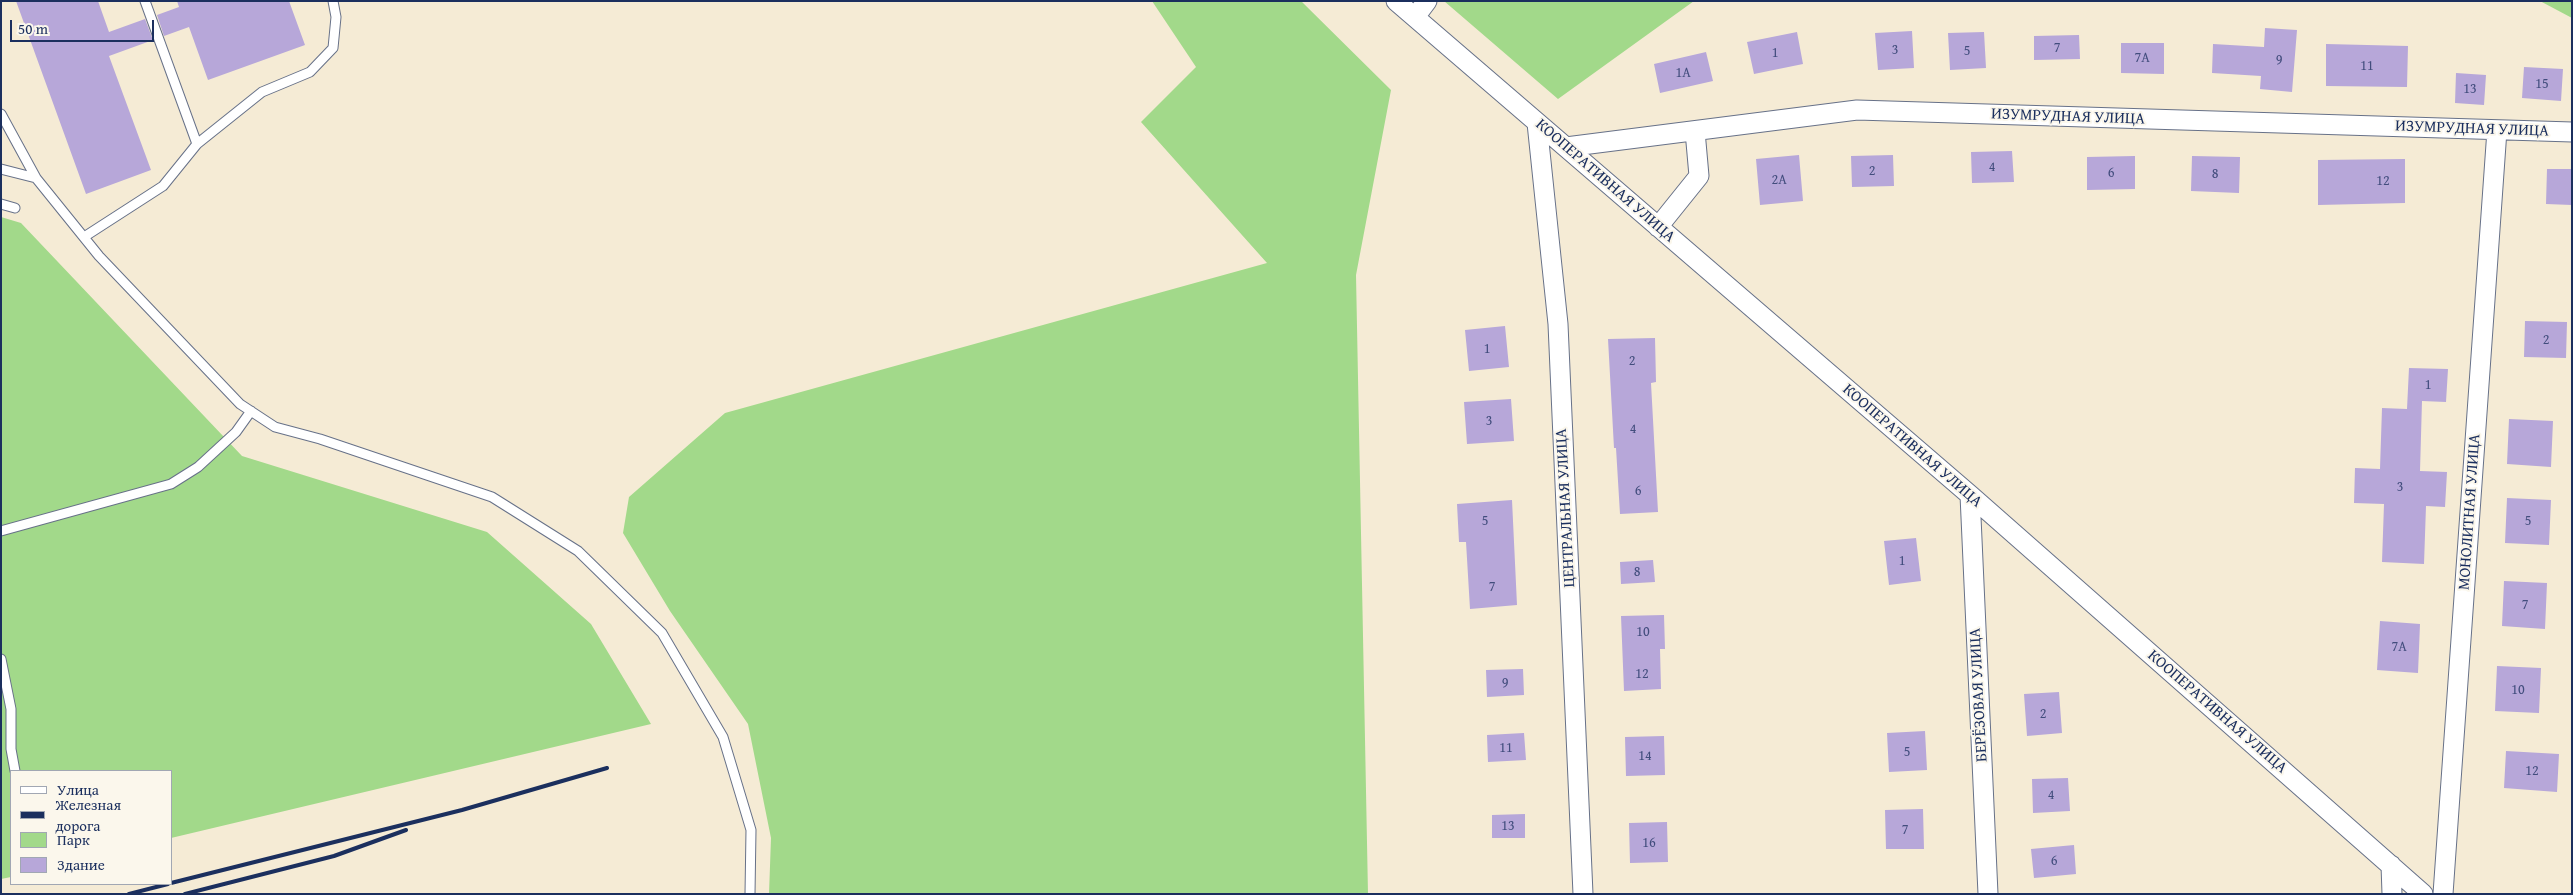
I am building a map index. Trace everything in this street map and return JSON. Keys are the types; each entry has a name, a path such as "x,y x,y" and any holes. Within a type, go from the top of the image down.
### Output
{"street":[{"name":"КООПЕРАТИВНАЯ УЛИЦА","path":"1396,1 1970,496 2423,894"},
{"path":"1415,17 1427,1"},
{"name":"ИЗУМРУДНАЯ УЛИЦА","path":"1566,147 1857,110 2572,132"},
{"name":"ЦЕНТРАЛЬНАЯ УЛИЦА","path":"1537,123 1558,324 1583,894"},
{"name":"МОНОЛИТНАЯ УЛИЦА","path":"2443,894 2497,130"},
{"path":"1658,226 1700,176 1695,131"},
{"name":"БЕРЁЗОВАЯ УЛИЦА","path":"1970,496 1988,894"},
{"path":"2391,865 2392,894"}],"lane":[{"path":"145,1 197,144"},
{"path":"84,237 164,186 197,144 262,92 310,72 333,48 336,17 333,1"},
{"path":"1,114 36,178 99,256 240,404 275,428 320,439 492,497 578,551 662,633 723,737 751,830 750,894"},
{"path":"1,168 36,178"},
{"path":"1,204 15,208"},
{"path":"1,531 172,484 198,468 236,432 251,411"},
{"path":"1,659 10,709 11,749 15,770"}],"green space":[{"path":"1152,1 1301,1 1391,90 1356,275 1368,894 769,894 771,838 748,724 670,611 623,533 629,497 725,413 1267,263 1141,122 1196,67"},
{"path":"1444,1 1694,1 1558,99"},
{"path":"2540,1 2572,1 2572,18"},
{"path":"1,217 21,223 242,456 487,532 591,624 651,724 172,838 172,770 10,770 10,877 1,879"}],"building":[{"path":"16,1 98,1 109,32 145,19 153,40 109,56 151,170 86,194"},
{"path":"177,1 289,1 305,45 208,80 189,27 164,36 157,15 179,7"},
{"path":"2265,28 2297,30 2292,92 2260,89 2261,76 2212,73 2213,44 2264,47"},
{"path":"1912,31 1914,68 1878,70 1875,33"},
{"path":"1797,32 1803,64 1754,74 1747,42"},
{"path":"1984,32 1986,68 1950,70 1948,33"},
{"path":"2079,35 2080,59 2034,60 2034,36"},
{"path":"2121,43 2164,43 2164,74 2121,73"},
{"path":"2326,44 2408,46 2407,87 2326,86"},
{"path":"1706,52 1713,81 1660,93 1654,64"},
{"path":"2524,67 2563,69 2561,101 2522,98"},
{"path":"2456,73 2486,75 2484,105 2455,103"},
{"path":"2012,151 2014,182 1972,183 1971,152"},
{"path":"1799,155 1803,201 1760,205 1756,159"},
{"path":"1893,155 1894,186 1852,187 1851,156"},
{"path":"2135,156 2135,189 2087,190 2087,157"},
{"path":"2192,156 2240,157 2239,193 2191,191"},
{"path":"2405,159 2405,203 2318,205 2318,160"},
{"path":"2547,169 2572,169 2572,205 2546,204"},
{"path":"2525,321 2567,322 2566,358 2524,357"},
{"path":"1505,326 1509,367 1469,371 1465,330"},
{"path":"1655,338 1656,382 1651,383 1658,512 1620,514 1608,339"},
{"path":"2409,368 2448,369 2446,402 2422,401 2420,471 2447,472 2445,507 2426,506 2424,564 2382,562 2384,504 2354,503 2355,468 2380,469 2382,408 2407,409"},
{"path":"1511,399 1514,441 1467,444 1464,402"},
{"path":"2509,419 2553,421 2551,467 2507,464"},
{"path":"2507,498 2551,500 2549,545 2505,543"},
{"path":"1512,500 1517,605 1470,609 1466,542 1459,542 1457,504"},
{"path":"1916,538 1921,581 1889,585 1884,541"},
{"path":"1653,560 1655,582 1621,584 1620,562"},
{"path":"2504,581 2547,583 2545,629 2502,626"},
{"path":"1664,615 1665,649 1660,649 1661,689 1624,691 1621,616"},
{"path":"2380,621 2420,624 2418,673 2377,670"},
{"path":"2497,666 2541,668 2539,713 2495,711"},
{"path":"1523,669 1524,695 1487,697 1486,670"},
{"path":"2059,692 2062,733 2027,736 2024,694"},
{"path":"1925,731 1927,770 1889,772 1887,733"},
{"path":"1524,733 1526,760 1488,762 1487,735"},
{"path":"1664,736 1665,775 1626,776 1625,737"},
{"path":"2506,751 2559,754 2557,792 2504,788"},
{"path":"2068,778 2070,811 2033,813 2032,779"},
{"path":"1923,809 1924,849 1886,849 1885,810"},
{"path":"1525,814 1525,838 1492,838 1492,815"},
{"path":"1667,822 1668,862 1630,863 1629,823"},
{"path":"2074,845 2076,874 2034,878 2031,849"}],"railway":[{"path":"172,883 462,810 607,768"},
{"path":"185,894 334,856 406,830"},
{"path":"129,894 164,885"}]}
